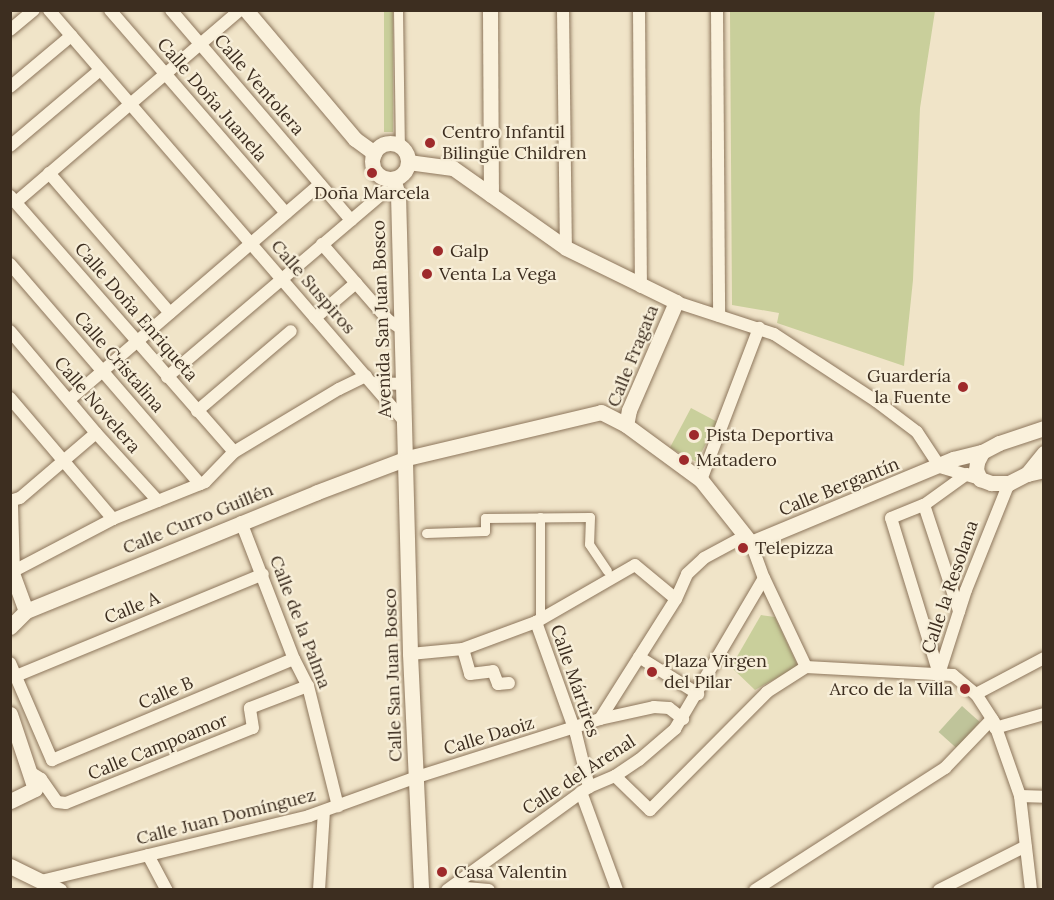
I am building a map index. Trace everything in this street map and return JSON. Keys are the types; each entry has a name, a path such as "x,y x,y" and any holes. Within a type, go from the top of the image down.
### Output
{"street":[{"path":"10,30 34,10"},
{"name":"Calle Suspiros","path":"49,10 405,422"},
{"name":"Calle Doña Juanela","path":"110,10 286,213"},
{"name":"Calle Ventolera","path":"171,10 351,220"},
{"path":"13,199 49,173 240,10"},
{"path":"246,10 355,139 374,153"},
{"path":"167,376 322,243 384,192 395,186 404,173 408,162 400,146 398,10"},
{"path":"490,10 491,195"},
{"path":"563,10 566,248"},
{"path":"639,10 642,287"},
{"path":"717,10 719,316"},
{"path":"10,87 71,36"},
{"path":"10,146 100,70"},
{"path":"395,186 378,174 373,164 374,153 382,145 400,146"},
{"path":"408,162 453,168 566,248 676,302 774,334 876,401 917,432 940,466 979,479 1010,483 1027,474 1044,470"},
{"path":"49,173 170,313"},
{"path":"69,400 320,184"},
{"name":"Avenida San Juan Bosco","path":"395,186 407,458"},
{"name":"Calle Doña Enriqueta","path":"13,199 234,452"},
{"path":"322,243 388,320 402,328"},
{"name":"Calle Cristalina","path":"10,264 200,484"},
{"path":"315,318 356,283"},
{"name":"Calle Fragata","path":"626,425 629,410 676,302"},
{"path":"701,480 759,328"},
{"name":"Calle Novelera","path":"10,331 96,433 158,501"},
{"path":"197,411 291,331"},
{"path":"11,573 113,519 200,484 234,452 339,389 369,379 404,384"},
{"path":"10,398 113,519"},
{"name":"Calle Curro Guillén","path":"10,627 26,611 242,522 407,458 601,412 626,425 701,480 748,539"},
{"name":"Calle Bergantín","path":"748,539 953,459 982,453 999,443 1044,428"},
{"path":"26,611 11,573 10,503 20,498 96,433"},
{"path":"1027,435 1044,443"},
{"path":"982,453 977,462 979,479 996,512"},
{"path":"1027,474 1044,453"},
{"name":"Calle San Juan Bosco","path":"407,458 410,654 421,890"},
{"path":"939,674 891,518 979,479"},
{"name":"Calle la Resolana","path":"939,674 959,611 996,512 1010,483"},
{"path":"924,505 959,611"},
{"path":"538,621 540,517"},
{"path":"426,532 485,531 485,518 590,517 590,544 607,571"},
{"name":"Calle de la Palma","path":"242,522 294,659 309,686 338,806"},
{"path":"600,718 676,598 687,574 704,558 748,539 806,668"},
{"path":"410,654 463,650 538,621 635,565 676,598"},
{"name":"Calle A","path":"16,675 262,574"},
{"name":"Calle del Arenal","path":"450,888 585,790 615,776 639,760 675,729 698,694 764,578"},
{"name":"Calle Mártires","path":"538,621 572,729 585,790 617,890"},
{"path":"463,650 470,674 493,671 498,684 508,683"},
{"path":"639,657 698,694"},
{"path":"976,694 1044,658"},
{"name":"Calle B","path":"16,675 52,760 294,659"},
{"path":"10,663 16,675"},
{"path":"615,776 650,810 766,692 806,668 953,675 976,694 994,723 1020,796 1031,890"},
{"name":"Calle Campoamor","path":"30,772 41,779 57,802 66,803 253,728 250,708 309,686"},
{"name":"Calle Daoiz","path":"417,777 572,729 600,718 654,707 669,708 682,719"},
{"path":"10,714 35,789 10,801"},
{"path":"761,888 876,810 910,792 945,768 994,723 1044,714"},
{"name":"Calle Juan Domínguez","path":"40,885 324,811 417,777"},
{"path":"1020,796 1044,797"},
{"path":"318,890 324,811"},
{"path":"939,890 1026,846"},
{"path":"148,855 168,890"},
{"path":"10,866 40,885 59,890"},
{"path":"450,888 489,890"}],"green space":[{"path":"384,11 393,11 393,132 384,132"},
{"path":"730,11 935,11 920,108 913,280 904,366 777,323 779,313 732,305"},
{"name":"Pista Deportiva","path":"691,408 717,422 696,462 670,448"},
{"path":"761,615 775,617 798,666 755,690 731,667"},
{"path":"962,706 980,722 956,748 939,732"}],"place":[{"name":"Centro Infantil Bilingüe Children","path":"430,143"},
{"name":"Doña Marcela","path":"372,173"},
{"name":"Galp","path":"438,251"},
{"name":"Venta La Vega","path":"427,274"},
{"name":"Guardería la Fuente","path":"963,387"},
{"name":"Pista Deportiva","path":"694,435"},
{"name":"Matadero","path":"684,460"},
{"name":"Telepizza","path":"743,548"},
{"name":"Plaza Virgen del Pilar","path":"652,672"},
{"name":"Arco de la Villa","path":"965,689"},
{"name":"Casa Valentin","path":"442,872"}]}
